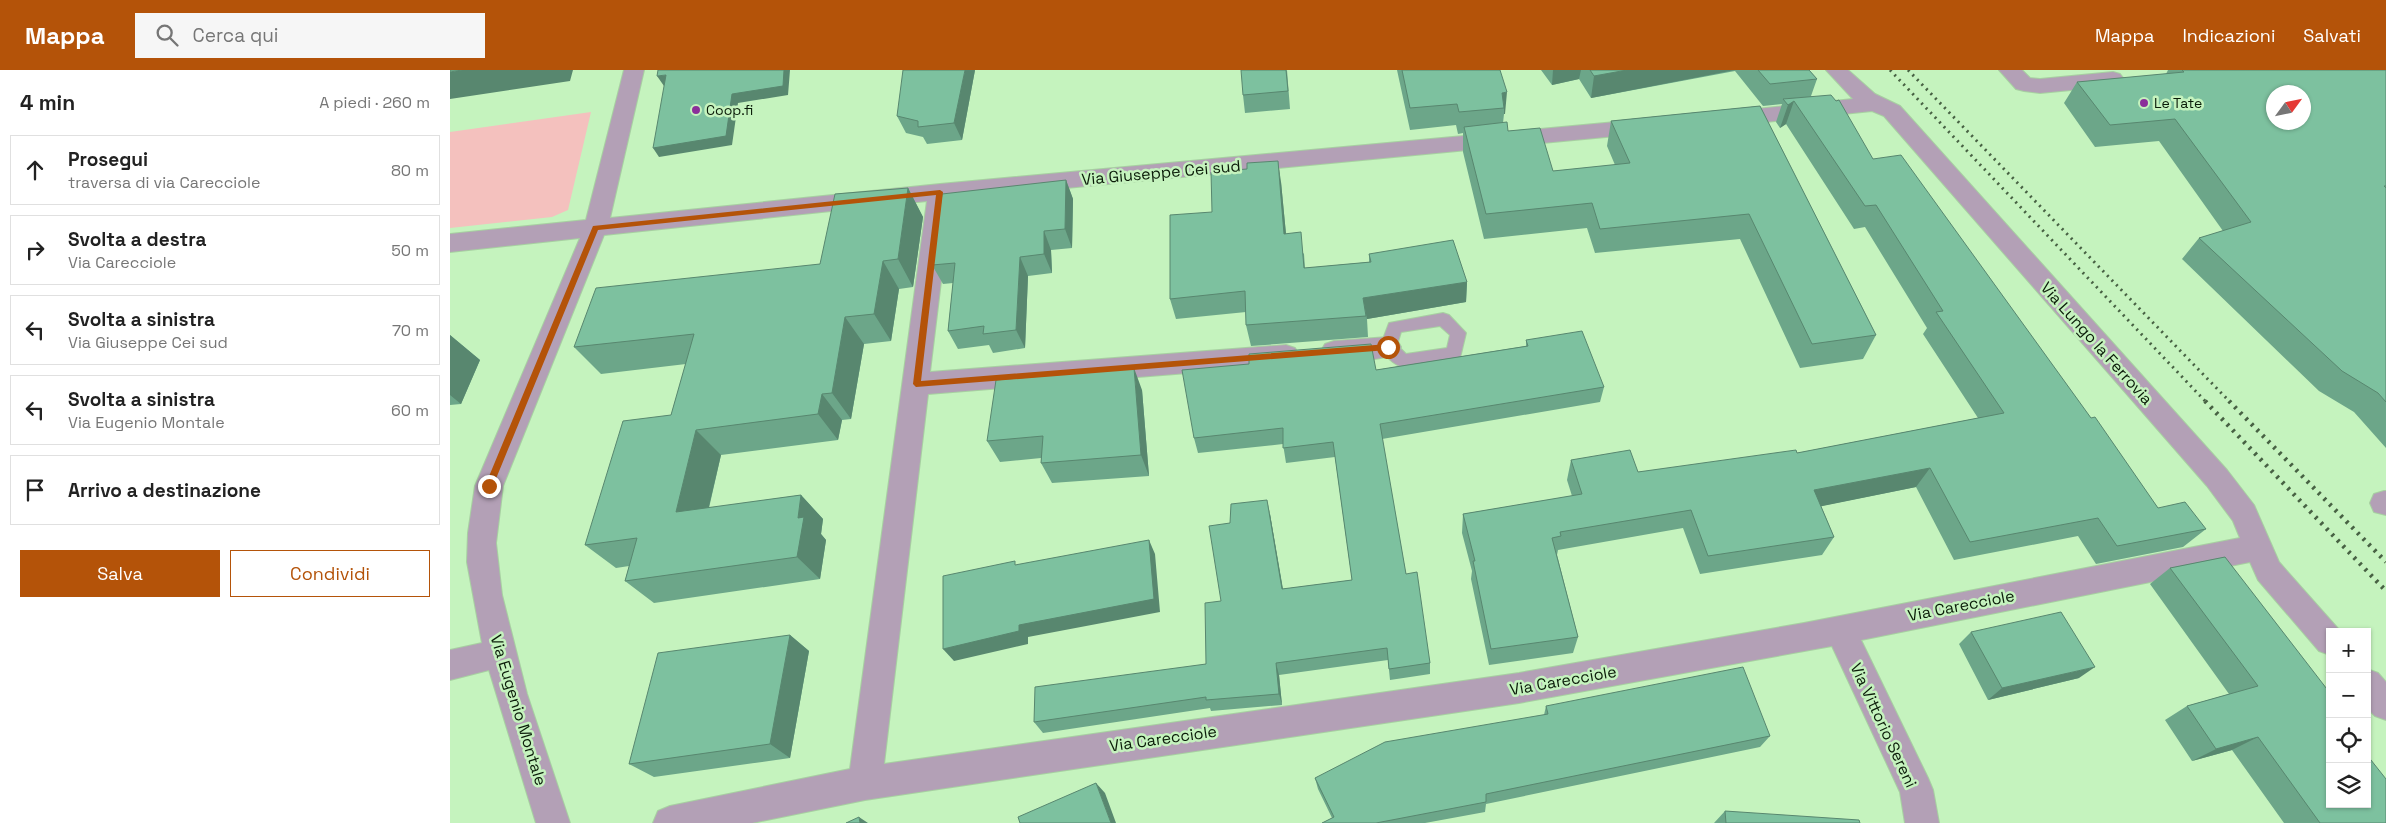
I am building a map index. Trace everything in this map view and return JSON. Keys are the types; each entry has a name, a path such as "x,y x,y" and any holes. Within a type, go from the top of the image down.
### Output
{"street":[{"name":"Via Eugenio Montale","path":"553,823 499,653 482,560 484,522 489,486 596,228 634,70"},
{"name":"Via Lungo la Ferrovia","path":"1836,70 1854,90 1872,104 1892,111 2217,478 2244,514 2268,571 2326,636"},
{"path":"2017,77 2040,86 2135,77"},
{"path":"1709,117 1872,104"},
{"name":"Via Giuseppe Cei sud","path":"450,243 940,192 1666,125"},
{"path":"865,782 940,192"},
{"path":"916,384 1388,347"},
{"name":"Via Carecciole","path":"670,823 865,782 1519,688 1840,629 2257,548"},
{"name":"Via Vittorio Sereni","path":"1840,629 1916,790 1922,823"},
{"path":"450,665 499,653"},
{"path":"2371,688 2386,705"}],"lane":[{"path":"1709,117 1840,100"}],"shaded area":[{"path":"591,112 568,210 552,217 450,228 450,132"}],"building":[{"name":"Coop.fi","path":"658,70 784,70 783,86 732,94 726,136 653,148 666,75 657,76"},
{"path":"903,70 965,70 954,123 918,127 918,121 897,116"},
{"path":"1241,70 1286,70 1288,91 1243,95"},
{"path":"1402,70 1500,70 1507,92 1502,93 1504,108 1459,112 1457,104 1410,108"},
{"path":"1590,70 1627,70 1594,76"},
{"path":"1758,70 1809,70 1817,79 1770,84"},
{"path":"2182,70 2386,70 2386,186 2384,186 2386,188 2386,402 2378,393 2342,371 2199,238 2251,222 2175,119 2110,125 2077,82 2184,72"},
{"path":"1831,95 1836,101 1839,100 1873,159 1901,155 2091,418 2095,417 2158,508 2185,502 2206,529 2117,546 2098,518 1970,542 1930,468 1814,490 1834,537 1708,556 1691,510 1560,532 1561,536 1552,538 1578,637 1491,649 1473,561 1475,561 1463,514 1582,494 1571,460 1630,450 1638,472 1796,450 1797,453 2004,413 1936,312 1943,311 1876,205 1865,206 1794,101 1788,105 1783,99"},
{"path":"1760,106 1876,335 1812,344 1749,214 1600,229 1592,203 1486,214 1464,127 1507,122 1508,131 1540,128 1553,171 1630,163 1611,121"},
{"path":"1278,161 1284,234 1301,232 1304,268 1371,262 1369,254 1453,240 1467,282 1363,298 1366,316 1246,325 1245,291 1170,299 1170,215 1212,212 1211,172 1247,169 1247,163"},
{"path":"1066,180 1065,229 1044,231 1044,254 1020,257 1016,330 983,334 984,326 948,331 955,263 932,265 942,194"},
{"path":"908,188 898,259 883,261 874,314 845,317 832,393 822,394 818,414 696,430 676,512 801,495 798,518 804,517 797,557 625,581 637,538 585,545 623,421 671,415 694,334 574,347 596,288 820,264 835,194"},
{"path":"1582,331 1604,387 1380,424 1406,574 1417,572 1430,663 1389,669 1387,648 1276,663 1279,694 1206,700 1206,697 1034,722 1035,687 1206,664 1205,603 1221,601 1209,526 1230,523 1231,504 1267,500 1282,589 1352,580 1333,442 1283,448 1283,428 1194,438 1182,370 1249,364 1249,354 1371,344 1376,370 1528,346 1526,340"},
{"path":"1134,368 1141,455 1041,463 1043,436 987,441 996,380"},
{"path":"1149,540 1154,599 1019,625 1019,631 943,649 943,576 1015,561 1015,565"},
{"path":"2225,557 2326,688 2326,808 2371,808 2371,760 2386,779 2386,823 2320,823 2258,737 2216,749 2187,706 2258,686 2170,568"},
{"path":"2061,612 2095,667 2002,688 1971,632"},
{"path":"790,635 770,744 629,764 658,653"},
{"path":"1743,667 1770,736 1486,794 1486,802 1376,823 1322,823 1334,817 1315,778 1385,742 1548,714 1546,706"},
{"path":"1096,783 1111,823 1020,823 1018,817"},
{"path":"1725,811 1859,820 1860,823 1726,823"},
{"path":"859,817 860,823 846,823"}],"railway":[{"path":"1890,70 2206,402"},
{"path":"1908,70 2230,402"},
{"path":"2205,401 2386,591"},
{"path":"2229,401 2386,562"}],"place":[{"name":"Le Tate","path":"2144,103"},
{"name":"Coop.fi","path":"696,110"}],"route":[{"path":"489,486 596,228 940,192 916,384 1388,347"}]}
